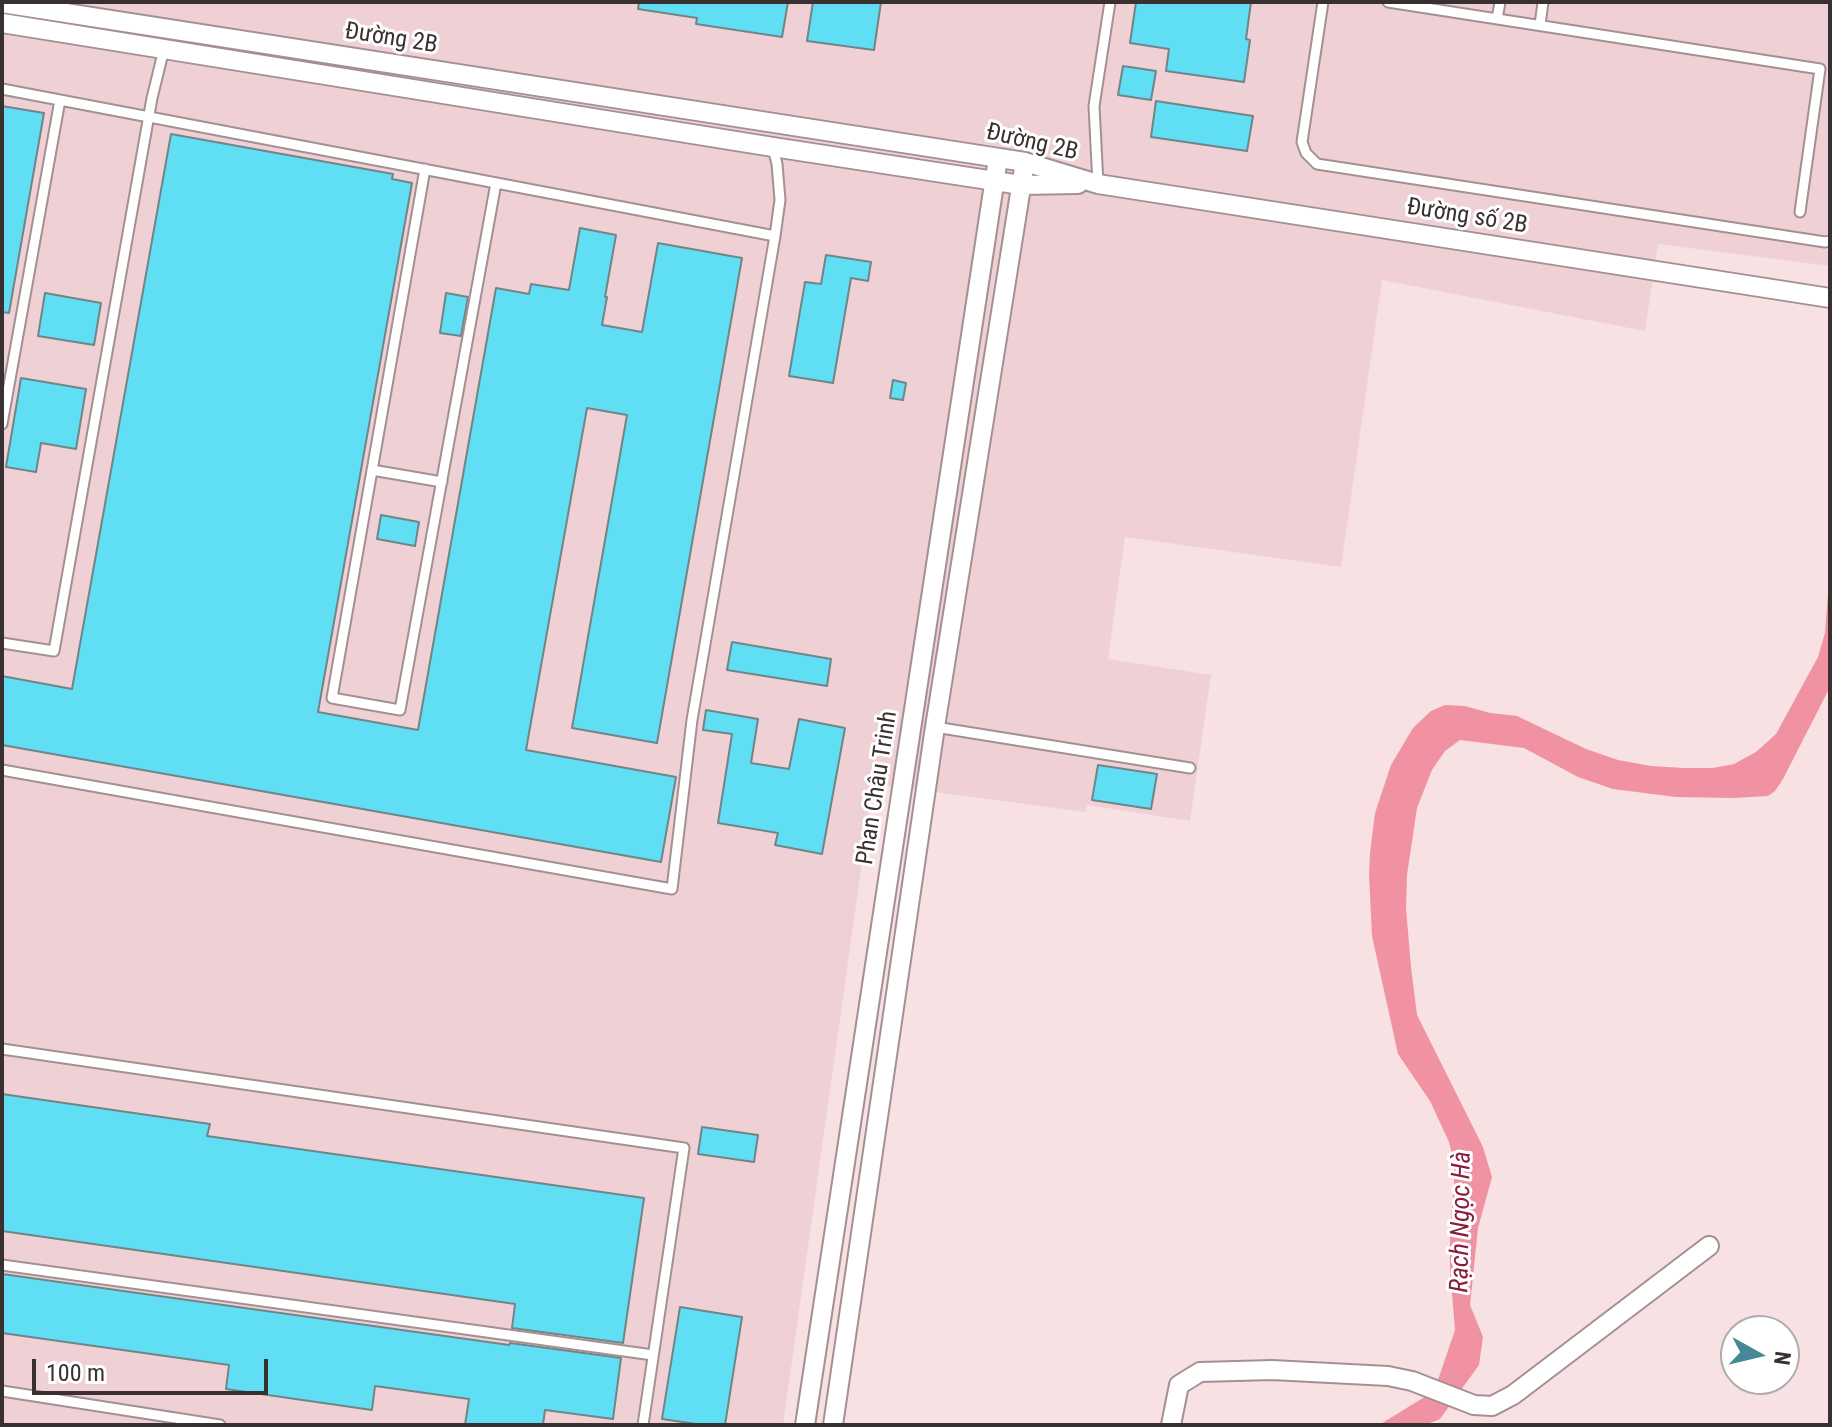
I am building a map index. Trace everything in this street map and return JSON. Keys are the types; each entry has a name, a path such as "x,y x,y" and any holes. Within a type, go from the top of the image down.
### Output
{"street":[{"name":"Đường 2B","path":"2,3 1025,162 1098,184"},
{"name":"Đường 2B","path":"2,23 1021,185 1098,184"},
{"name":"Phan Châu Trinh","path":"805,1425 998,158"},
{"name":"Phan Châu Trinh","path":"833,1425 935,727 1025,162"},
{"name":"Đường số 2B","path":"1098,184 1830,298"},
{"path":"1171,1425 1179,1385 1200,1372 1272,1370 1388,1376 1412,1381 1474,1405 1492,1406 1513,1395 1709,1246"}],"lane":[{"path":"1098,184 1094,106 1110,2"},
{"path":"1323,2 1302,137 1306,153 1317,164 1830,241"},
{"path":"1388,2 1820,69 1800,212"},
{"path":"1497,19 1500,2"},
{"path":"1540,25 1543,2"},
{"path":"2,643 54,651 149,117 164,49"},
{"path":"2,89 775,236"},
{"path":"2,424 60,100"},
{"path":"2,770 672,889 692,720 780,200 773,147"},
{"path":"425,169 332,698 400,710 496,183"},
{"path":"372,470 442,482"},
{"path":"935,727 1190,768"},
{"path":"2,1049 684,1148 643,1425"},
{"path":"2,1265 653,1355"},
{"path":"2,1391 220,1425"}],"shaded area":[{"path":"2,2 1830,2 1830,266 1658,244 1645,331 1382,280 1341,567 1125,537 1108,659 1211,675 1190,821 1087,805 1086,812 873,784 783,1425 2,1425"}],"water":[{"name":"Rạch Ngọc Hà","path":"1830,567 1830,687 1783,779 1768,796 1676,797 1613,789 1578,777 1524,748 1460,740 1445,751 1432,770 1417,808 1407,875 1406,908 1411,967 1417,1015 1483,1147 1492,1177 1478,1228 1470,1305 1483,1337 1479,1365 1440,1419 1425,1425 1379,1425 1431,1393 1455,1330 1450,1270 1454,1162 1449,1142 1430,1101 1398,1054 1372,936 1370,853 1375,813 1391,765 1413,728 1431,711 1445,705 1517,716 1586,749 1618,760 1684,768 1734,764 1756,752 1776,734 1818,657 1825,633"}],"building":[{"path":"639,2 788,2 782,37 696,24 697,18 638,9"},
{"path":"813,2 881,2 874,50 807,41"},
{"path":"1136,2 1251,2 1244,82 1166,71 1169,49 1130,43"},
{"path":"1123,66 1156,71 1151,100 1118,95"},
{"path":"1156,101 1253,116 1247,151 1151,137"},
{"path":"2,106 44,113 9,313 2,312"},
{"path":"171,134 393,174 392,179 412,183 318,712 418,730 496,288 529,294 531,284 569,290 580,228 616,235 602,325 642,332 658,243 742,258 657,743 572,728 627,415 587,408 526,750 676,777 661,862 2,745 2,676 72,689"},
{"path":"826,255 871,262 868,281 851,278 833,383 789,376 805,282 821,284"},
{"path":"45,293 101,303 94,345 38,336"},
{"path":"446,293 468,297 461,336 440,333"},
{"path":"21,378 86,389 76,449 41,443 36,472 6,467"},
{"path":"893,380 906,383 903,400 890,398"},
{"path":"381,515 419,522 415,546 377,539"},
{"path":"732,642 831,659 827,686 727,670"},
{"path":"706,710 758,719 751,763 789,769 799,719 845,728 822,854 775,845 778,833 718,823 732,734 703,730"},
{"path":"1098,765 1157,774 1151,809 1092,800"},
{"path":"2,1094 210,1124 207,1136 644,1198 623,1343 512,1328 515,1304 2,1231"},
{"path":"702,1127 758,1135 754,1162 698,1154"},
{"path":"2,1274 621,1358 613,1419 545,1410 543,1425 465,1425 469,1399 375,1386 372,1410 226,1389 229,1365 2,1333"},
{"path":"680,1307 742,1317 725,1425 662,1419"}]}
